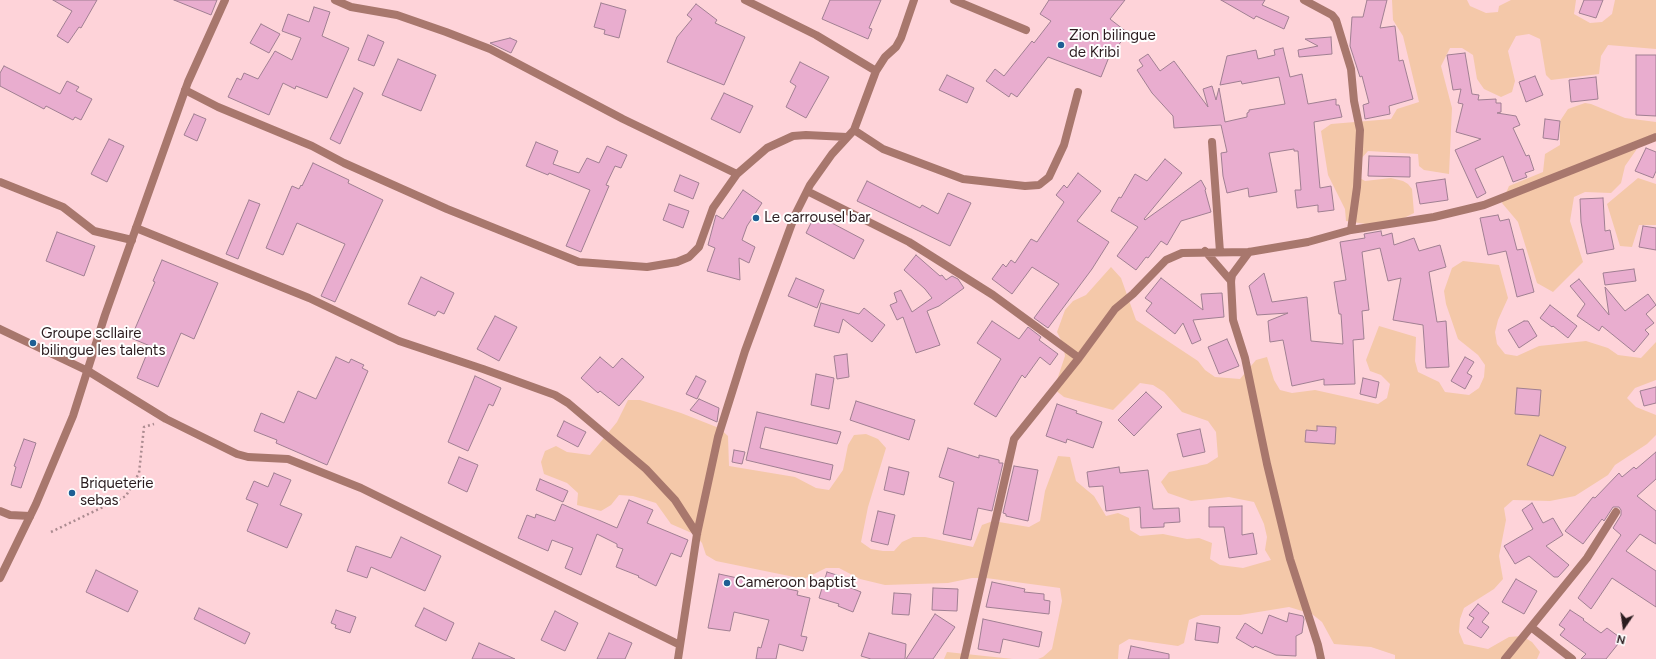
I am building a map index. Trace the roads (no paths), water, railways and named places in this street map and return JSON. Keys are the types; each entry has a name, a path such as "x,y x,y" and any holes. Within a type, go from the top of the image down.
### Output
{"street":[{"path":"0,578 30,516 73,416 136,228 185,90 225,0"},
{"path":"335,0 351,7 397,15 490,49 623,119 737,174"},
{"path":"745,0 816,35 876,71"},
{"path":"678,659 697,534 718,437 745,351 792,222 807,191 832,154 854,130 876,71 885,57 896,47 901,38 914,0"},
{"path":"954,0 1026,30"},
{"path":"1304,0 1332,15 1336,20 1351,69 1354,102 1360,130 1357,187 1351,230"},
{"path":"185,90 218,107 312,146 447,209 579,262 647,267 677,262 689,257 699,247 712,208 737,174 767,148 793,136 806,135 847,138"},
{"path":"854,130 883,149 962,179 1025,186 1039,185 1049,177 1064,145 1078,92"},
{"path":"964,659 1014,439 1079,358 1115,309 1133,294 1166,260 1182,253 1205,251 1249,252 1308,242 1351,230 1434,217 1484,205 1656,137"},
{"path":"1212,142 1220,252"},
{"path":"0,182 63,207 94,231 132,240"},
{"path":"807,191 909,242 993,295 1079,358"},
{"path":"136,228 309,298 399,341 555,396 568,403 646,469 675,500 697,534"},
{"path":"1205,251 1231,281"},
{"path":"1249,252 1232,275 1233,320 1245,358 1267,464 1290,558 1318,645 1321,659"},
{"path":"0,329 88,371 166,419 237,454 248,457 288,459 361,488 680,644"},
{"path":"0,511 10,515 30,516"},
{"path":"1505,659 1587,558 1616,512"},
{"path":"1531,627 1572,659"}],"place":[{"name":"Zion bilingue de Kribi","path":"1061,45"},
{"name":"Le carrousel bar","path":"756,218"},
{"name":"Groupe scllaire bilingue les talents","path":"33,343"},
{"name":"Briqueterie sebas","path":"72,493"},
{"name":"Cameroon baptist","path":"727,583"}]}
